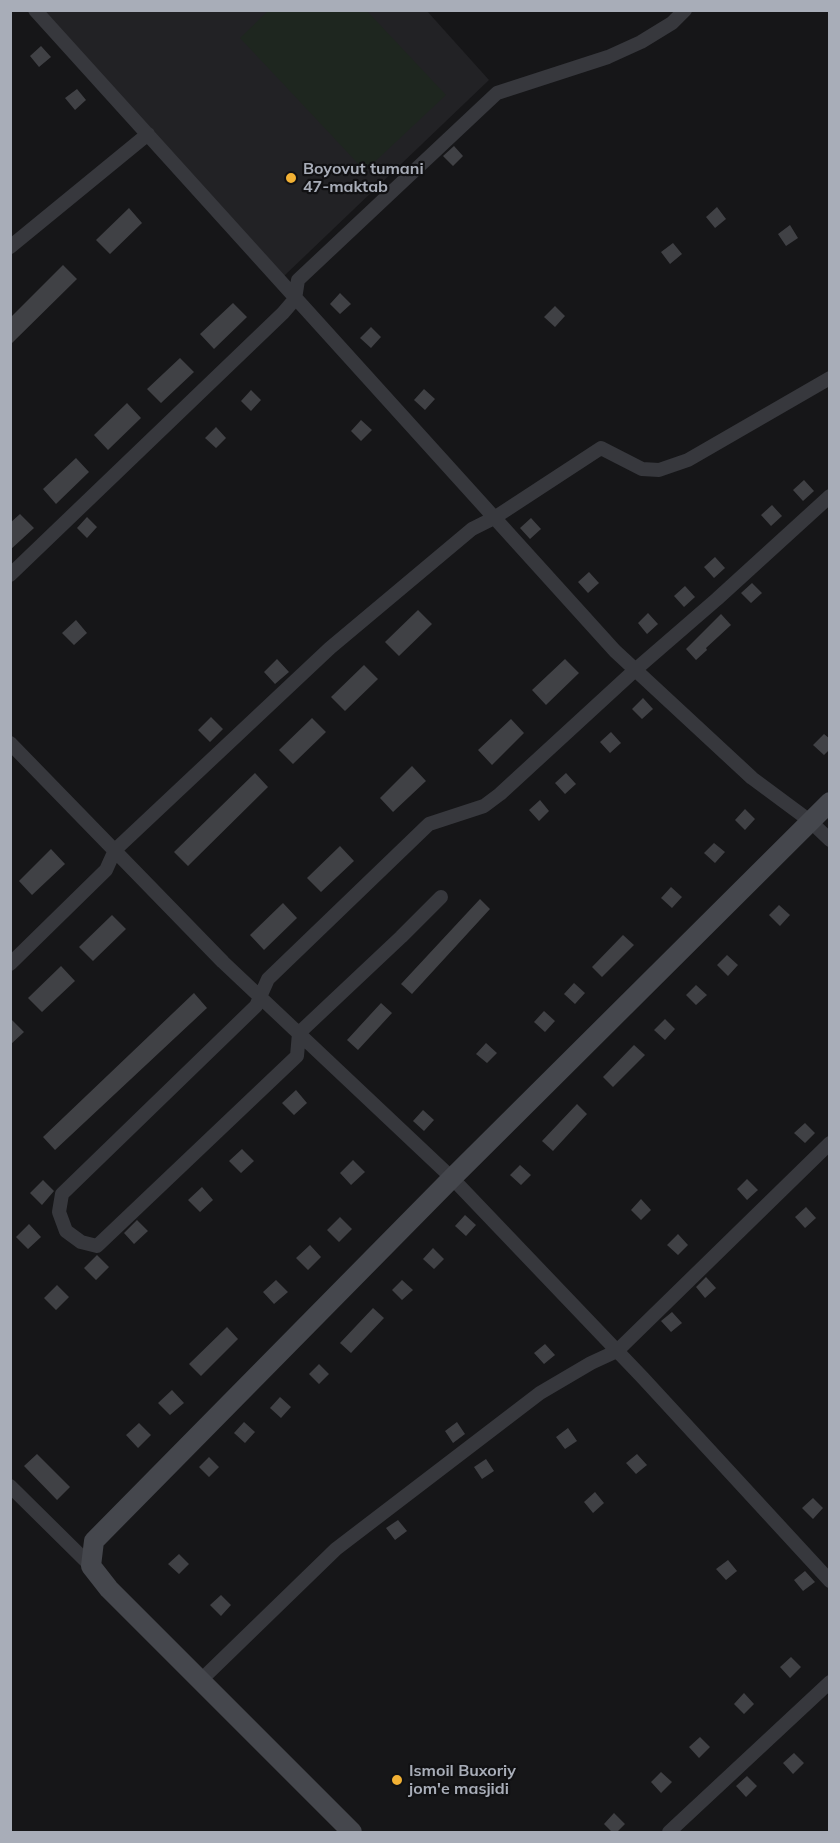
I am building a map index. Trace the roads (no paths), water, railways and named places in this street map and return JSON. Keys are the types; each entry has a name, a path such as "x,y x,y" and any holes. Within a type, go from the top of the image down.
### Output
{"main road":[{"path":"352,1833 109,1589 91,1566 94,1541 452,1178 830,802"}],"street":[{"path":"35,10 615,651 752,778 810,821 830,840"},
{"path":"10,575 283,313 295,298 298,280 497,93 608,57 641,42 672,23 685,10"},
{"path":"10,247 148,134"},
{"path":"10,964 106,870 115,850 330,648 472,529 494,518 601,448 642,469 659,470 688,460 830,378"},
{"path":"441,897 401,938 298,1033 297,1056 97,1246 81,1242 66,1232 59,1212 62,1194 256,1006 268,979 429,824 484,806 500,794 830,496"},
{"path":"10,743 223,962 452,1178 617,1351 830,1581"},
{"path":"200,1681 336,1549 540,1393 591,1363 617,1351 830,1143"},
{"path":"10,1486 91,1566"},
{"path":"669,1833 830,1682"}],"place":[{"name":"Boyovut tumani 47-maktab","path":"291,178"},
{"name":"Ismoil Buxoriy jom'e masjidi","path":"397,1780"}]}
